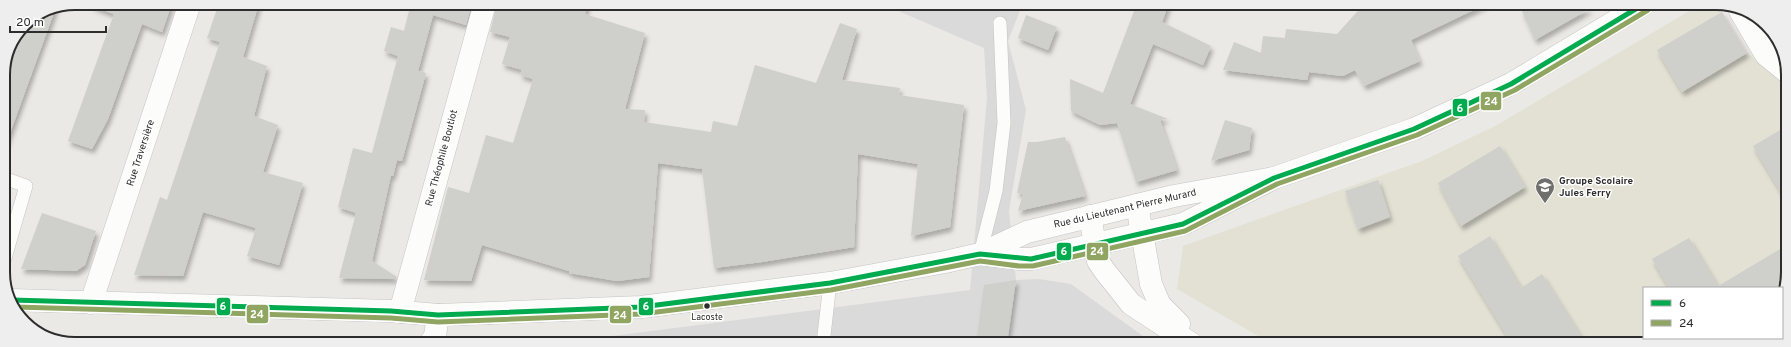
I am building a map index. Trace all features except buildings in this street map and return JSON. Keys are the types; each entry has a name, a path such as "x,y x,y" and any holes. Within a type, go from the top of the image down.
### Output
{"main road":[{"name":"Rue Traversière","path":"91,303 188,10"},
{"name":"Rue Théophile Boutiot","path":"400,312 483,10"},
{"name":"Rue du Lieutenant Pierre Murard","path":"980,254 1031,259 1183,224 1274,178 1414,129 1504,87 1634,10"},
{"path":"1750,20 1766,55 1780,67"},
{"name":"Rue du Lieutenant Pierre Murard","path":"17,300 400,312 438,315 641,307 830,284 945,262 980,254 1027,232 1174,196 1274,178"},
{"path":"1137,205 1151,284 1160,305 1191,337"},
{"path":"1090,216 1098,261 1131,304 1181,337"},
{"path":"434,337 438,315"}],"lane":[{"path":"980,254 996,191 1004,123 1000,22"},
{"path":"10,180 26,186 10,241"},
{"path":"824,337 830,284"}],"shaded area":[{"path":"896,10 1020,10 1008,41 1026,110 1009,211 1016,280 1039,279 1071,284 1144,337 605,337 970,290 987,98 984,48"},
{"name":"Groupe Scolaire Jules Ferry","path":"1691,10 1716,10 1722,12 1747,53 1781,78 1781,272 1779,287 1643,287 1643,337 1260,337 1177,289 1183,246 1422,161 1497,125"}],"transit line":[{"name":"6","path":"17,300 391,311 438,315 641,307 830,283 980,254 1031,259 1183,224 1274,178 1414,129 1511,84 1634,10"},
{"name":"24","path":"21,307 391,318 438,322 641,314 831,290 980,261 1019,266 1033,266 1185,231 1277,184 1417,135 1515,90 1648,10"}],"place":[{"name":"Groupe Scolaire Jules Ferry","path":"1545,204"},
{"name":"Lacoste","path":"707,306"}]}
